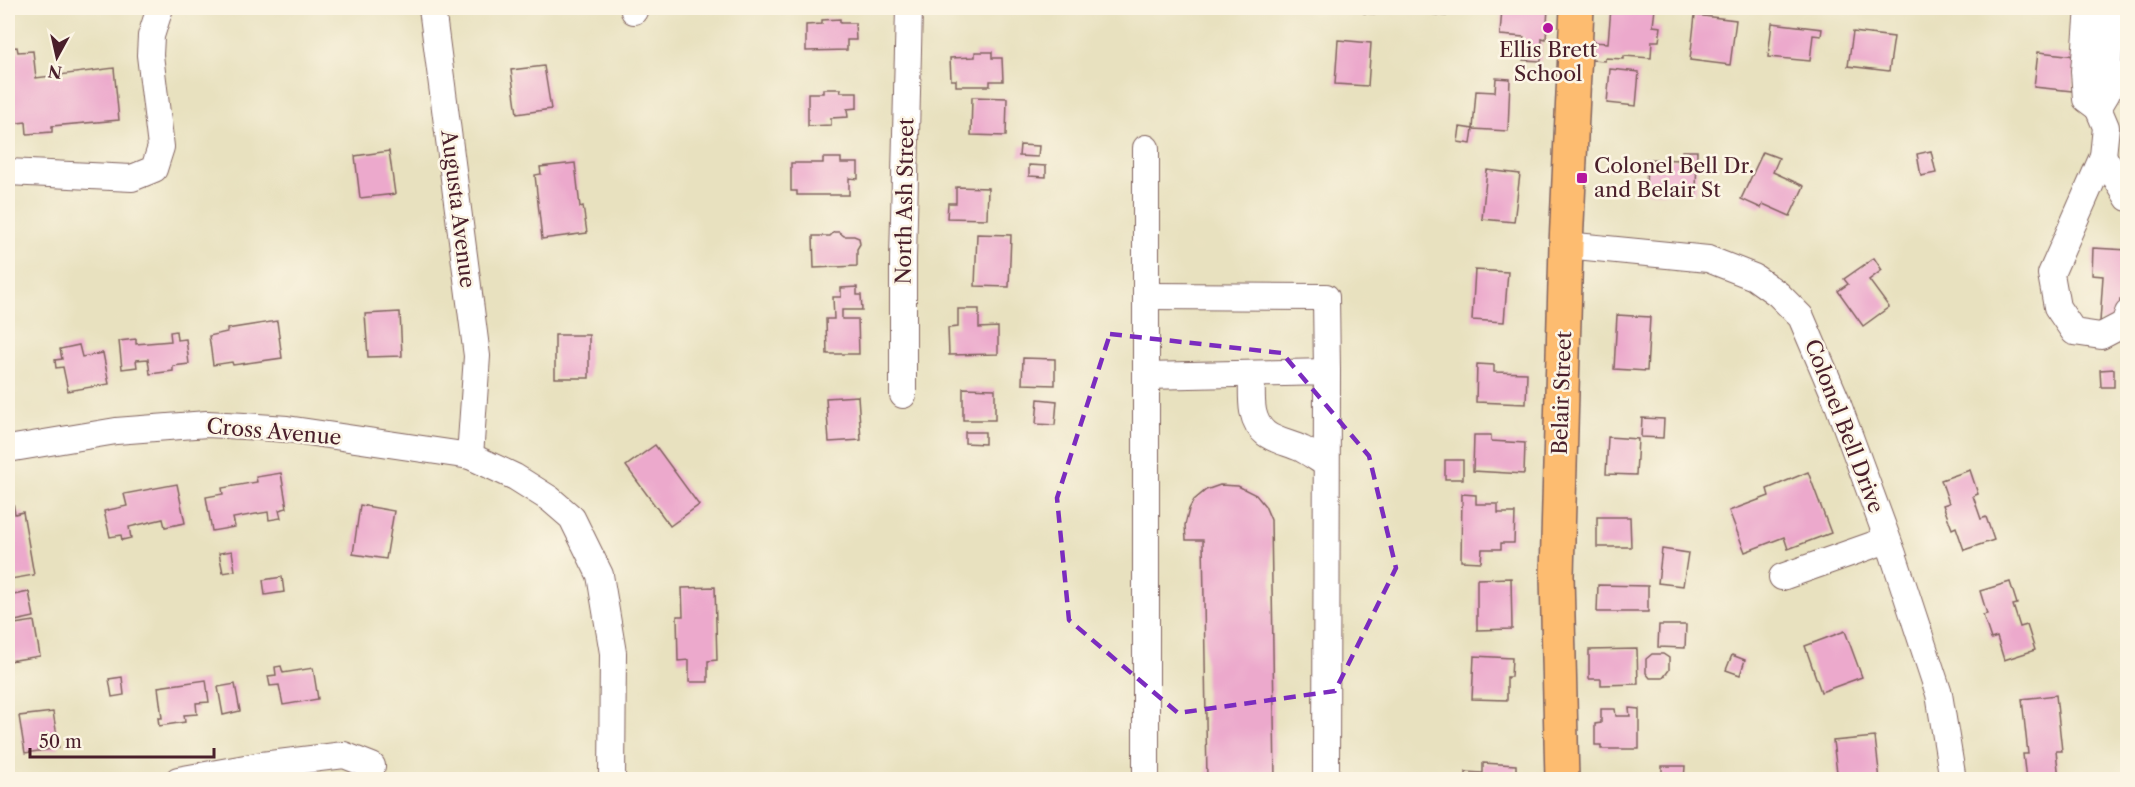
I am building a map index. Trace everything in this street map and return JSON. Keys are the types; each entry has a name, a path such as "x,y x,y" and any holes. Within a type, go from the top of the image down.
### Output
{"main road":[{"name":"Belair Street","path":"1562,780 1557,576 1566,244 1577,8"}],"street":[{"path":"8,172 132,178 154,169 161,147 150,55 151,36 160,8"},
{"name":"Augusta Avenue","path":"432,8 477,356 470,456"},
{"name":"North Ash Street","path":"903,395 903,259 909,8"},
{"path":"2089,8 2084,71 2085,99 2098,108 2106,127 2103,156 2051,274 2056,307 2074,332 2101,336 2124,324 2127,313"},
{"path":"2098,108 2107,93 2111,8"},
{"path":"2120,8 2127,9"},
{"path":"1146,148 1146,780"},
{"path":"2103,156 2127,198"},
{"name":"Colonel Bell Drive","path":"1566,244 1708,259 1754,277 1778,294 1801,317 1836,399 1939,694 1952,774 1951,780"},
{"path":"1146,296 1326,297 1326,780"},
{"path":"1146,376 1327,372"},
{"path":"1252,374 1252,409 1257,423 1266,434 1280,442 1301,448 1326,464"},
{"name":"Cross Avenue","path":"8,449 116,431 207,424 287,429 470,456 515,477 550,499 572,518 600,575 614,653 612,780"},
{"path":"1782,577 1887,540"},
{"path":"178,780 262,765 344,755 370,772"}],"highlighted area":[{"path":"1110,334 1282,353 1369,456 1396,568 1335,691 1178,713 1069,620 1057,498"}],"building":[{"path":"1365,8 1381,8 1380,14 1364,13"},
{"path":"1432,8 1447,8 1446,16 1431,14"},
{"path":"1502,8 1548,8 1546,39 1542,38 1541,61 1523,60 1524,37 1500,35"},
{"path":"1611,8 1655,8 1653,26 1661,27 1659,41 1652,41 1651,58 1624,56 1624,59 1591,60 1592,42 1608,43"},
{"path":"1695,15 1736,20 1730,65 1690,60"},
{"path":"840,19 840,23 855,23 856,40 847,40 847,50 806,51 806,25 822,24 822,20"},
{"path":"1772,23 1822,29 1821,36 1813,35 1810,61 1768,57"},
{"path":"1853,32 1894,37 1889,71 1848,66"},
{"path":"1338,40 1371,43 1368,86 1335,84"},
{"path":"17,47 18,52 33,51 36,78 114,68 119,120 52,126 52,132 27,134 26,122 8,124 8,48"},
{"path":"975,52 992,52 992,58 1002,58 1003,81 990,81 990,86 956,86 956,80 951,80 950,58 975,57"},
{"path":"2038,52 2076,56 2072,91 2034,87"},
{"path":"544,66 551,109 517,114 511,70"},
{"path":"1610,69 1639,72 1636,106 1607,103"},
{"path":"1496,78 1510,79 1508,131 1473,129 1476,91 1495,92"},
{"path":"823,89 857,92 857,108 847,109 848,117 831,118 831,125 808,126 808,93 823,93"},
{"path":"972,97 1007,98 1006,136 971,135"},
{"path":"1460,127 1473,129 1471,144 1458,142"},
{"path":"1020,145 1039,146 1038,157 1019,156"},
{"path":"389,151 395,194 360,198 355,156"},
{"path":"1682,151 1697,151 1696,193 1646,192 1647,159 1682,160"},
{"path":"1931,151 1936,173 1921,176 1917,154"},
{"path":"1763,152 1779,158 1773,172 1804,186 1790,216 1763,204 1761,208 1741,199"},
{"path":"823,158 841,158 841,163 858,163 858,179 849,178 849,195 797,195 797,191 791,191 791,163 823,163"},
{"path":"575,163 580,207 583,206 587,233 542,239 535,175 541,174 540,167"},
{"path":"1029,165 1046,166 1046,177 1029,176"},
{"path":"1487,170 1520,174 1514,222 1482,219"},
{"path":"956,187 988,188 987,219 947,218 948,203 956,203"},
{"path":"834,232 859,238 857,266 814,268 813,236 830,236"},
{"path":"977,234 1011,235 1009,287 975,286"},
{"path":"2093,248 2128,250 2128,276 2125,276 2124,299 2120,299 2119,323 2100,322 2103,276 2092,275"},
{"path":"1874,258 1882,270 1869,280 1889,307 1863,326 1838,291 1848,284 1844,279"},
{"path":"1475,270 1508,272 1504,322 1472,320"},
{"path":"8,283 11,298 8,299"},
{"path":"857,287 857,295 861,295 862,310 842,310 842,319 858,319 859,354 827,354 826,319 834,319 833,297 841,297 841,288"},
{"path":"958,309 979,309 979,328 998,327 998,354 949,355 948,328 958,327"},
{"path":"400,312 402,356 368,357 365,314"},
{"path":"1617,315 1650,317 1647,371 1614,369"},
{"path":"277,321 282,358 233,365 232,362 213,365 209,336 227,332 227,329"},
{"path":"176,331 177,340 186,339 189,364 173,366 173,371 150,374 148,359 136,360 137,367 122,369 119,341 136,339 136,344 171,341 170,332"},
{"path":"555,335 589,335 589,378 555,378"},
{"path":"79,345 82,357 103,353 109,384 68,391 63,367 56,368 55,360 62,359 60,349"},
{"path":"1023,358 1055,359 1055,385 1022,384"},
{"path":"1477,364 1494,365 1494,372 1527,373 1526,404 1476,402"},
{"path":"2114,369 2114,387 2101,387 2100,370"},
{"path":"963,388 995,389 995,420 963,420"},
{"path":"858,396 861,440 829,442 826,398"},
{"path":"1038,399 1057,401 1055,425 1036,424"},
{"path":"1642,418 1664,419 1663,438 1641,437"},
{"path":"965,432 985,432 985,444 965,443"},
{"path":"1474,435 1491,435 1491,441 1525,443 1524,474 1473,471"},
{"path":"1608,437 1638,439 1636,475 1606,474"},
{"path":"655,445 699,505 670,526 626,466"},
{"path":"1445,460 1463,460 1463,479 1445,479"},
{"path":"1970,470 1978,494 1973,496 1981,519 1986,517 1994,540 1964,550 1956,527 1952,529 1943,505 1949,503 1941,480"},
{"path":"1808,472 1831,533 1788,549 1784,537 1745,552 1729,511 1769,496 1767,489"},
{"path":"281,473 287,508 279,510 281,518 269,520 268,512 233,518 235,527 212,531 206,497 223,494 222,488 257,482 256,477"},
{"path":"177,484 185,523 165,527 163,519 129,527 131,538 122,540 121,535 110,537 104,511 127,506 124,494"},
{"path":"1220,485 1238,486 1256,495 1265,506 1271,520 1275,780 1207,780 1203,540 1186,540 1185,525 1194,500 1206,490"},
{"path":"1462,494 1476,495 1476,504 1498,504 1498,513 1515,513 1514,543 1501,543 1501,549 1482,549 1481,562 1461,561"},
{"path":"13,502 15,514 23,512 34,575 11,579 8,556 8,503"},
{"path":"360,505 394,511 386,559 353,554"},
{"path":"1597,517 1630,517 1631,547 1597,547"},
{"path":"1662,549 1688,553 1683,586 1658,583"},
{"path":"232,551 235,571 223,573 219,553"},
{"path":"282,577 284,592 265,595 263,580"},
{"path":"1511,578 1512,629 1477,630 1477,579"},
{"path":"2010,582 2017,604 2013,605 2020,627 2027,625 2035,650 2004,660 1997,637 1991,639 1983,615 1987,614 1980,591"},
{"path":"1598,585 1648,586 1648,612 1597,612"},
{"path":"715,587 717,660 708,661 708,682 689,682 689,660 678,661 677,616 683,616 682,588"},
{"path":"29,592 34,617 15,621 14,614 9,615 8,596"},
{"path":"34,621 40,656 9,661 8,625"},
{"path":"1659,625 1686,625 1685,648 1658,647"},
{"path":"1845,631 1862,677 1821,692 1805,646"},
{"path":"1637,649 1638,684 1601,685 1601,679 1589,679 1589,650"},
{"path":"1652,654 1663,654 1669,658 1669,670 1663,678 1650,678 1646,673 1646,659"},
{"path":"1732,655 1745,660 1740,675 1726,670"},
{"path":"1474,656 1512,658 1511,677 1507,677 1507,700 1472,699"},
{"path":"281,666 283,673 313,668 318,699 283,705 279,685 270,686 268,676 276,675 275,667"},
{"path":"122,677 124,695 112,697 109,679"},
{"path":"206,680 209,702 196,703 197,714 184,715 185,722 159,726 158,718 162,718 158,687"},
{"path":"235,684 240,711 223,715 218,687"},
{"path":"2056,695 2062,751 2056,751 2059,779 2026,780 2023,754 2028,754 2022,699"},
{"path":"1629,708 1639,709 1639,749 1601,749 1601,745 1595,745 1595,724 1601,723 1601,709 1615,709 1616,716 1630,716"},
{"path":"53,712 59,748 25,753 19,716"},
{"path":"1875,737 1880,780 1838,780 1833,741"},
{"path":"1483,763 1516,765 1516,780 1466,780 1466,772 1483,773"},
{"path":"1662,766 1685,766 1684,780 1662,780"}],"place":[{"name":"Ellis Brett School","path":"1548,28"},
{"name":"Colonel Bell Dr. and Belair St","path":"1582,178"}]}
